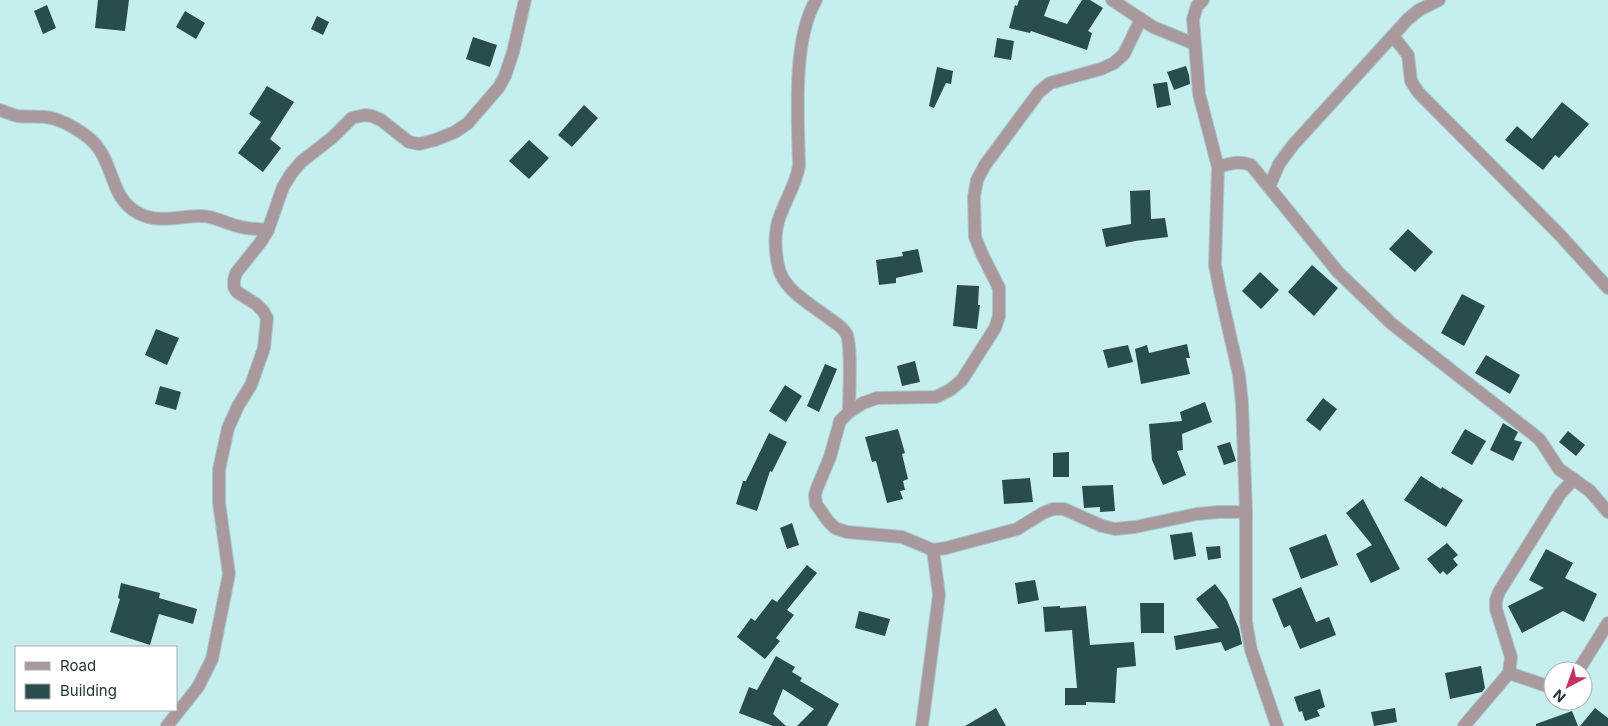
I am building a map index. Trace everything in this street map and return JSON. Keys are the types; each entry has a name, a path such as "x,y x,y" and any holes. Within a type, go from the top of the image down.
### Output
{"street":[{"path":"167,726 198,687 212,658 229,574 219,503 219,470 228,428 238,406 251,385 264,348 266,332 266,318 263,311 256,304 237,292 234,287 234,280 240,266 260,243 268,230 283,187 291,174 301,162 325,144 356,116 372,116 381,120 409,142 419,144 435,140 461,129 498,88 505,76 513,52 525,0"},
{"path":"816,0 808,16 802,42 798,91 797,177 777,226 778,267 783,279 794,291 840,326 847,336 848,412"},
{"path":"1112,0 1153,27 1195,44"},
{"path":"1190,0 1194,13 1199,94 1218,167 1215,266 1239,375 1242,403 1246,512 1246,622 1251,650 1277,726"},
{"path":"1194,13 1197,6 1203,0"},
{"path":"1269,187 1279,164 1292,145 1413,14 1439,0"},
{"path":"1141,19 1124,54 1114,63 1101,69 1050,82 1039,92 977,180 974,197 975,237 999,288 1000,307 995,328 962,380 950,390 936,397 877,398 863,402 848,412 840,421 830,457 817,488 815,495 816,504 828,522 835,528 847,532 902,537 933,550 1011,531 1053,509 1064,508 1102,526 1115,529 1135,527 1197,514 1246,512"},
{"path":"1393,36 1408,55 1411,82 1418,92 1560,235 1608,288"},
{"path":"0,110 17,116 46,117 63,122 80,132 100,149 117,190 129,207 137,213 169,220 201,216 212,217 240,227 268,230"},
{"path":"1218,167 1236,162 1245,162 1251,165 1338,272 1392,324 1540,440 1560,469 1590,491 1608,512"},
{"path":"1464,726 1509,673 1511,657 1496,609 1496,600 1499,592 1560,494 1574,479"},
{"path":"922,726 939,595 933,550"},
{"path":"1584,661 1608,623"},
{"path":"1509,673 1543,685"}],"building":[{"path":"98,0 129,0 125,31 95,28"},
{"path":"1019,0 1050,0 1044,16 1067,24 1082,0 1090,0 1103,8 1088,31 1092,33 1087,50 1031,31 1030,33 1009,28 1015,5 1017,6"},
{"path":"47,5 56,28 43,34 34,11"},
{"path":"185,11 205,23 196,39 176,27"},
{"path":"317,16 329,22 323,35 311,29"},
{"path":"473,37 497,45 490,67 466,59"},
{"path":"997,38 1014,41 1011,60 994,57"},
{"path":"1186,66 1190,84 1174,90 1167,72"},
{"path":"937,67 953,71 951,84 946,83 934,108 929,106"},
{"path":"1167,82 1171,105 1157,108 1153,84"},
{"path":"267,86 294,102 270,139 281,148 263,172 238,153 261,122 249,114"},
{"path":"1562,102 1589,124 1559,158 1555,155 1543,170 1505,140 1517,126 1532,139"},
{"path":"584,105 598,118 572,147 558,135"},
{"path":"529,140 549,158 529,179 509,161"},
{"path":"1150,190 1151,219 1165,218 1168,237 1106,247 1102,229 1131,224 1130,191"},
{"path":"1408,229 1433,252 1415,272 1389,249"},
{"path":"918,249 923,272 896,278 896,283 879,285 876,260 903,256 902,252"},
{"path":"1312,265 1338,288 1314,316 1288,292"},
{"path":"1260,272 1279,290 1261,309 1242,291"},
{"path":"957,285 979,286 978,305 980,305 977,329 953,326"},
{"path":"1462,294 1485,306 1464,346 1441,333"},
{"path":"156,329 179,338 167,365 145,355"},
{"path":"1187,344 1190,358 1186,358 1190,374 1141,384 1135,349 1147,345 1149,353"},
{"path":"1128,345 1133,362 1108,368 1103,350"},
{"path":"1486,355 1520,375 1510,394 1475,373"},
{"path":"915,361 920,382 902,386 897,366"},
{"path":"825,364 837,369 819,412 807,406"},
{"path":"785,385 802,396 786,422 769,411"},
{"path":"160,386 181,392 176,410 155,404"},
{"path":"1323,398 1337,409 1320,431 1306,420"},
{"path":"1205,402 1212,422 1182,434 1183,450 1177,451 1186,475 1163,485 1152,460 1149,424 1182,421 1180,412"},
{"path":"1503,423 1518,432 1514,440 1522,442 1513,461 1490,450"},
{"path":"898,429 905,453 902,454 908,479 903,481 905,490 900,491 903,499 887,503 876,461 872,462 865,437"},
{"path":"1465,429 1486,441 1472,465 1451,453"},
{"path":"1568,431 1585,445 1576,456 1559,442"},
{"path":"769,433 787,442 772,472 770,471 757,511 736,504 743,481 746,481"},
{"path":"1230,442 1236,461 1224,465 1217,446"},
{"path":"1069,452 1069,477 1053,477 1053,453"},
{"path":"1421,476 1463,500 1446,527 1404,500"},
{"path":"1030,478 1033,502 1004,504 1002,480"},
{"path":"1113,485 1115,511 1100,512 1100,507 1084,508 1082,486"},
{"path":"1363,499 1400,569 1371,583 1356,554 1372,545 1346,513"},
{"path":"792,523 799,545 787,549 780,528"},
{"path":"1192,532 1196,556 1174,560 1170,535"},
{"path":"1326,534 1338,565 1301,579 1289,548"},
{"path":"1447,543 1458,555 1453,559 1458,565 1447,575 1443,571 1440,574 1427,559"},
{"path":"1220,546 1221,558 1208,560 1206,547"},
{"path":"1546,549 1573,563 1565,578 1597,594 1584,622 1563,611 1522,633 1508,606 1544,588 1529,580"},
{"path":"807,565 817,573 787,610 794,615 776,638 780,641 765,659 737,637 751,618 755,621 772,599 777,602"},
{"path":"1035,580 1039,600 1018,604 1015,583"},
{"path":"121,583 160,593 159,598 197,609 193,624 159,614 150,645 110,632 120,599 118,598"},
{"path":"1215,584 1227,600 1239,629 1242,644 1225,651 1221,642 1176,650 1174,636 1219,628 1196,599"},
{"path":"1301,587 1316,622 1329,617 1336,635 1300,649 1290,625 1284,628 1272,599"},
{"path":"1140,603 1164,603 1164,633 1141,633"},
{"path":"1060,606 1060,608 1086,606 1090,645 1134,642 1136,666 1117,668 1115,703 1086,702 1086,705 1065,705 1065,688 1077,688 1072,630 1045,632 1043,607"},
{"path":"859,611 890,619 885,636 855,628"},
{"path":"776,656 795,667 792,672 802,678 800,681 839,704 827,726 797,726 814,709 783,689 773,714 786,726 773,726 739,713 749,687 757,690"},
{"path":"1481,666 1485,688 1482,692 1450,699 1445,673"},
{"path":"1320,689 1325,707 1317,710 1320,716 1305,721 1302,711 1299,712 1294,697"},
{"path":"996,708 1006,726 965,726"},
{"path":"1395,708 1397,722 1374,726 1371,712"},
{"path":"1595,708 1608,718 1608,726 1580,726"},
{"path":"1572,711 1578,726 1536,726 1536,724"}]}
